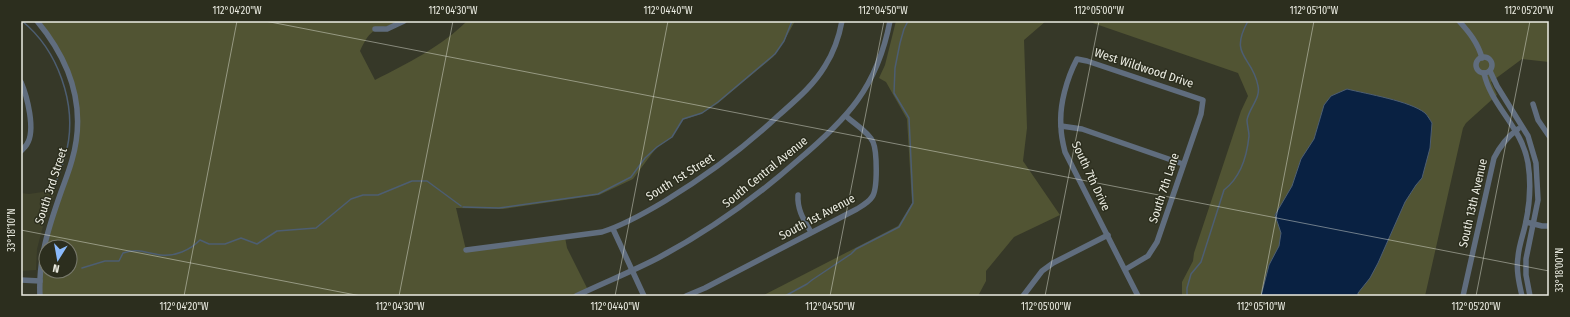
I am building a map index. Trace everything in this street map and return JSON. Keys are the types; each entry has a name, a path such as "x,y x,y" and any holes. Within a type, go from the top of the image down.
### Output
{"street":[{"name":"South 3rd Street","path":"37,21 57,48 68,72 76,99 78,122 72,162 47,233 41,264 40,296"},
{"path":"375,29 387,29 404,21"},
{"name":"South 1st Street","path":"466,250 602,232 613,229 694,183 752,140 806,91 825,67 833,52 842,21"},
{"name":"South Central Avenue","path":"576,296 632,271 703,232 752,199 812,148 846,116 859,98 877,68 886,40 890,21"},
{"path":"1459,21 1471,34 1480,50 1482,58"},
{"name":"West Wildwood Drive","path":"1077,58 1087,60 1203,100"},
{"name":"South 7th Drive","path":"1077,58 1068,80 1063,102 1061,126 1065,152 1126,269 1138,296"},
{"path":"1487,72 1492,67 1491,61 1487,58 1482,58 1477,61 1476,65 1479,70 1487,72 1498,86 1528,136 1536,162 1538,200 1526,259 1526,275 1530,296"},
{"path":"1487,72 1489,88 1516,130 1525,149 1528,164 1530,192 1526,222 1520,243 1518,258 1518,276 1522,296"},
{"path":"21,82 27,98 31,123 28,143 21,151"},
{"name":"South 7th Lane","path":"1126,269 1148,256 1158,242 1201,114 1203,100"},
{"path":"1533,104 1538,120 1549,136"},
{"name":"South 1st Avenue","path":"686,296 857,209 872,198 876,182 874,143 867,134 846,116"},
{"name":"South 13th Avenue","path":"1463,296 1494,158 1508,136 1522,125"},
{"path":"1061,126 1082,129 1183,164"},
{"path":"798,196 797,204 799,211 811,232"},
{"path":"1526,222 1549,226"},
{"path":"613,229 644,296"},
{"path":"1023,296 1042,270 1108,235"},
{"path":"21,280 40,281"}],"shaded area":[{"path":"37,21 400,21 400,23 380,28 371,33 360,51 375,80 435,47 467,21 795,21 783,43 773,57 717,104 701,114 682,120 671,138 656,148 633,179 599,195 503,209 456,208 466,250 565,237 567,248 588,290 576,296 40,296 41,279 78,279 78,239 46,239 72,162 78,122 69,72"},
{"path":"896,21 1046,21 1024,40 1027,128 1023,161 1060,215 1014,237 986,271 986,281 978,296 762,296 898,226 912,203 907,119 886,82 879,78 885,65"},
{"path":"1087,21 1549,21 1549,62 1522,59 1491,82 1497,95 1466,123 1463,128 1425,296 1182,296 1182,282 1193,261 1194,253 1241,111 1248,96 1238,73"},
{"path":"56,190 40,239 38,239 36,270 21,271 21,193 29,194"}],"water":[{"path":"1347,89 1399,101 1426,114 1432,123 1430,148 1422,178 1405,202 1378,263 1370,278 1358,293 1358,296 1261,296 1269,265 1279,246 1281,233 1275,215 1292,186 1301,159 1314,139 1324,105 1331,96"}],"waterway":[{"path":"22,21 35,33 46,47 55,62 67,96 69,114 67,149 53,190"},
{"path":"463,207 499,208 598,194 631,177 645,158 657,147 672,137 683,119 702,113 718,102 775,54 784,41 792,21"},
{"path":"785,296 807,284 856,249 899,227 913,203 909,118 894,93 895,68 900,43 908,21"},
{"path":"1187,296 1187,288 1191,274 1201,262 1224,190 1235,179 1242,166 1247,151 1249,136 1247,120 1258,95 1258,86 1255,76 1252,68 1244,56 1240,42 1242,33 1248,21"},
{"path":"82,268 105,261 119,261 123,253 129,252 138,251 160,255 177,254 192,247 200,240 209,244 225,244 241,238 257,244 277,231 316,228 351,199 363,195 378,195 412,181 427,181 461,206"}]}
